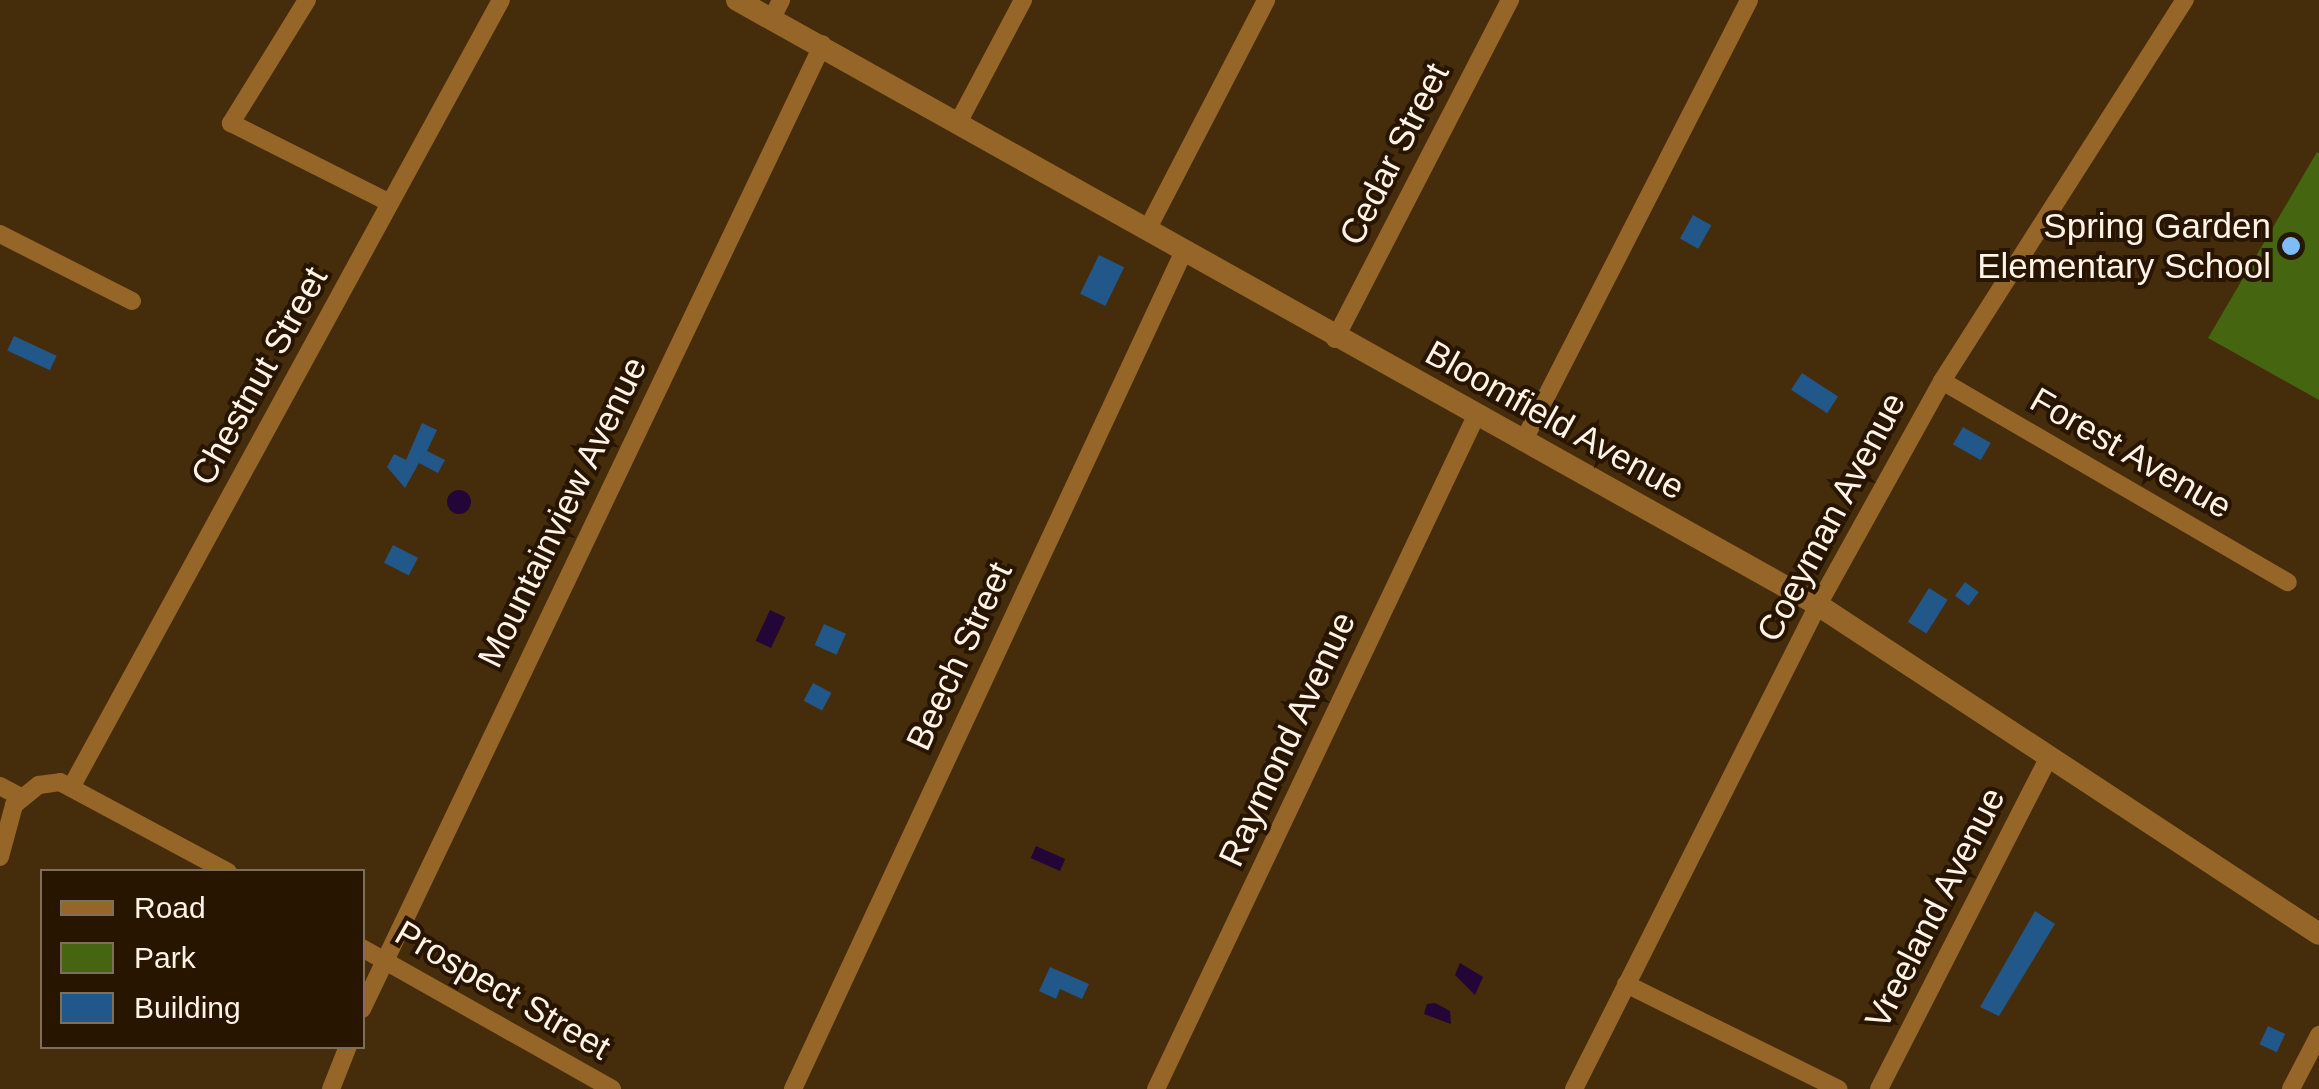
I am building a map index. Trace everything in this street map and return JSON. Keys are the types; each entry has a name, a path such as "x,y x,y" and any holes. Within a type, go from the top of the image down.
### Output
{"street":[{"path":"307,0 231,123 390,204"},
{"name":"Chestnut Street","path":"73,784 501,0"},
{"name":"Bloomfield Avenue","path":"737,0 776,9 823,44 1335,339 1818,605 2319,934"},
{"path":"959,121 1023,0"},
{"path":"1147,230 1266,0"},
{"name":"Cedar Street","path":"1335,339 1510,0"},
{"path":"1523,442 1749,0"},
{"name":"Coeyman Avenue","path":"1574,1089 1818,605 1942,381 2185,0"},
{"name":"Mountainview Avenue","path":"365,1002 382,959 823,44"},
{"path":"0,234 132,301"},
{"name":"Beech Street","path":"793,1089 1184,251"},
{"name":"Forest Avenue","path":"1942,381 2288,582"},
{"name":"Raymond Avenue","path":"1156,1089 1476,416"},
{"name":"Vreeland Avenue","path":"1879,1089 2050,757"},
{"path":"0,857 8,818 22,796 39,785 73,784 223,869"},
{"path":"0,786 22,796"},
{"name":"Prospect Street","path":"365,950 612,1089"},
{"path":"1626,984 1838,1089"},
{"path":"2292,1089 2319,1034"},
{"path":"330,1089 347,1049"}],"green space":[{"name":"Spring Garden Elementary School","path":"2319,153 2319,400 2208,338"}],"shaded area":[{"path":"459,490 468,493 468,511 459,514 450,511 447,502 450,493"},
{"path":"770,610 785,617 771,648 756,641"},
{"path":"1036,846 1065,859 1060,871 1031,858"},
{"path":"1460,963 1483,977 1475,995 1455,975"},
{"path":"1435,1003 1450,1011 1451,1024 1424,1014 1427,1004"}],"building":[{"path":"1693,215 1711,225 1698,249 1680,239"},
{"path":"1099,255 1124,267 1105,306 1080,294"},
{"path":"14,336 57,356 50,370 7,351"},
{"path":"1802,373 1838,396 1827,413 1791,390"},
{"path":"422,423 437,430 427,451 445,460 438,473 419,463 405,488 387,467 394,454 406,460"},
{"path":"1963,427 1991,443 1981,460 1953,444"},
{"path":"393,545 418,558 409,576 384,563"},
{"path":"1965,582 1979,592 1969,606 1955,596"},
{"path":"1929,588 1948,600 1926,634 1908,622"},
{"path":"824,624 846,634 837,655 815,645"},
{"path":"813,683 832,693 822,711 804,701"},
{"path":"2035,911 2055,924 1999,1016 1980,1007"},
{"path":"1050,967 1089,984 1082,999 1060,989 1056,999 1039,991"},
{"path":"2268,1026 2285,1034 2277,1052 2260,1044"}],"place":[{"name":"Spring Garden Elementary School","path":"2291,246"}]}
